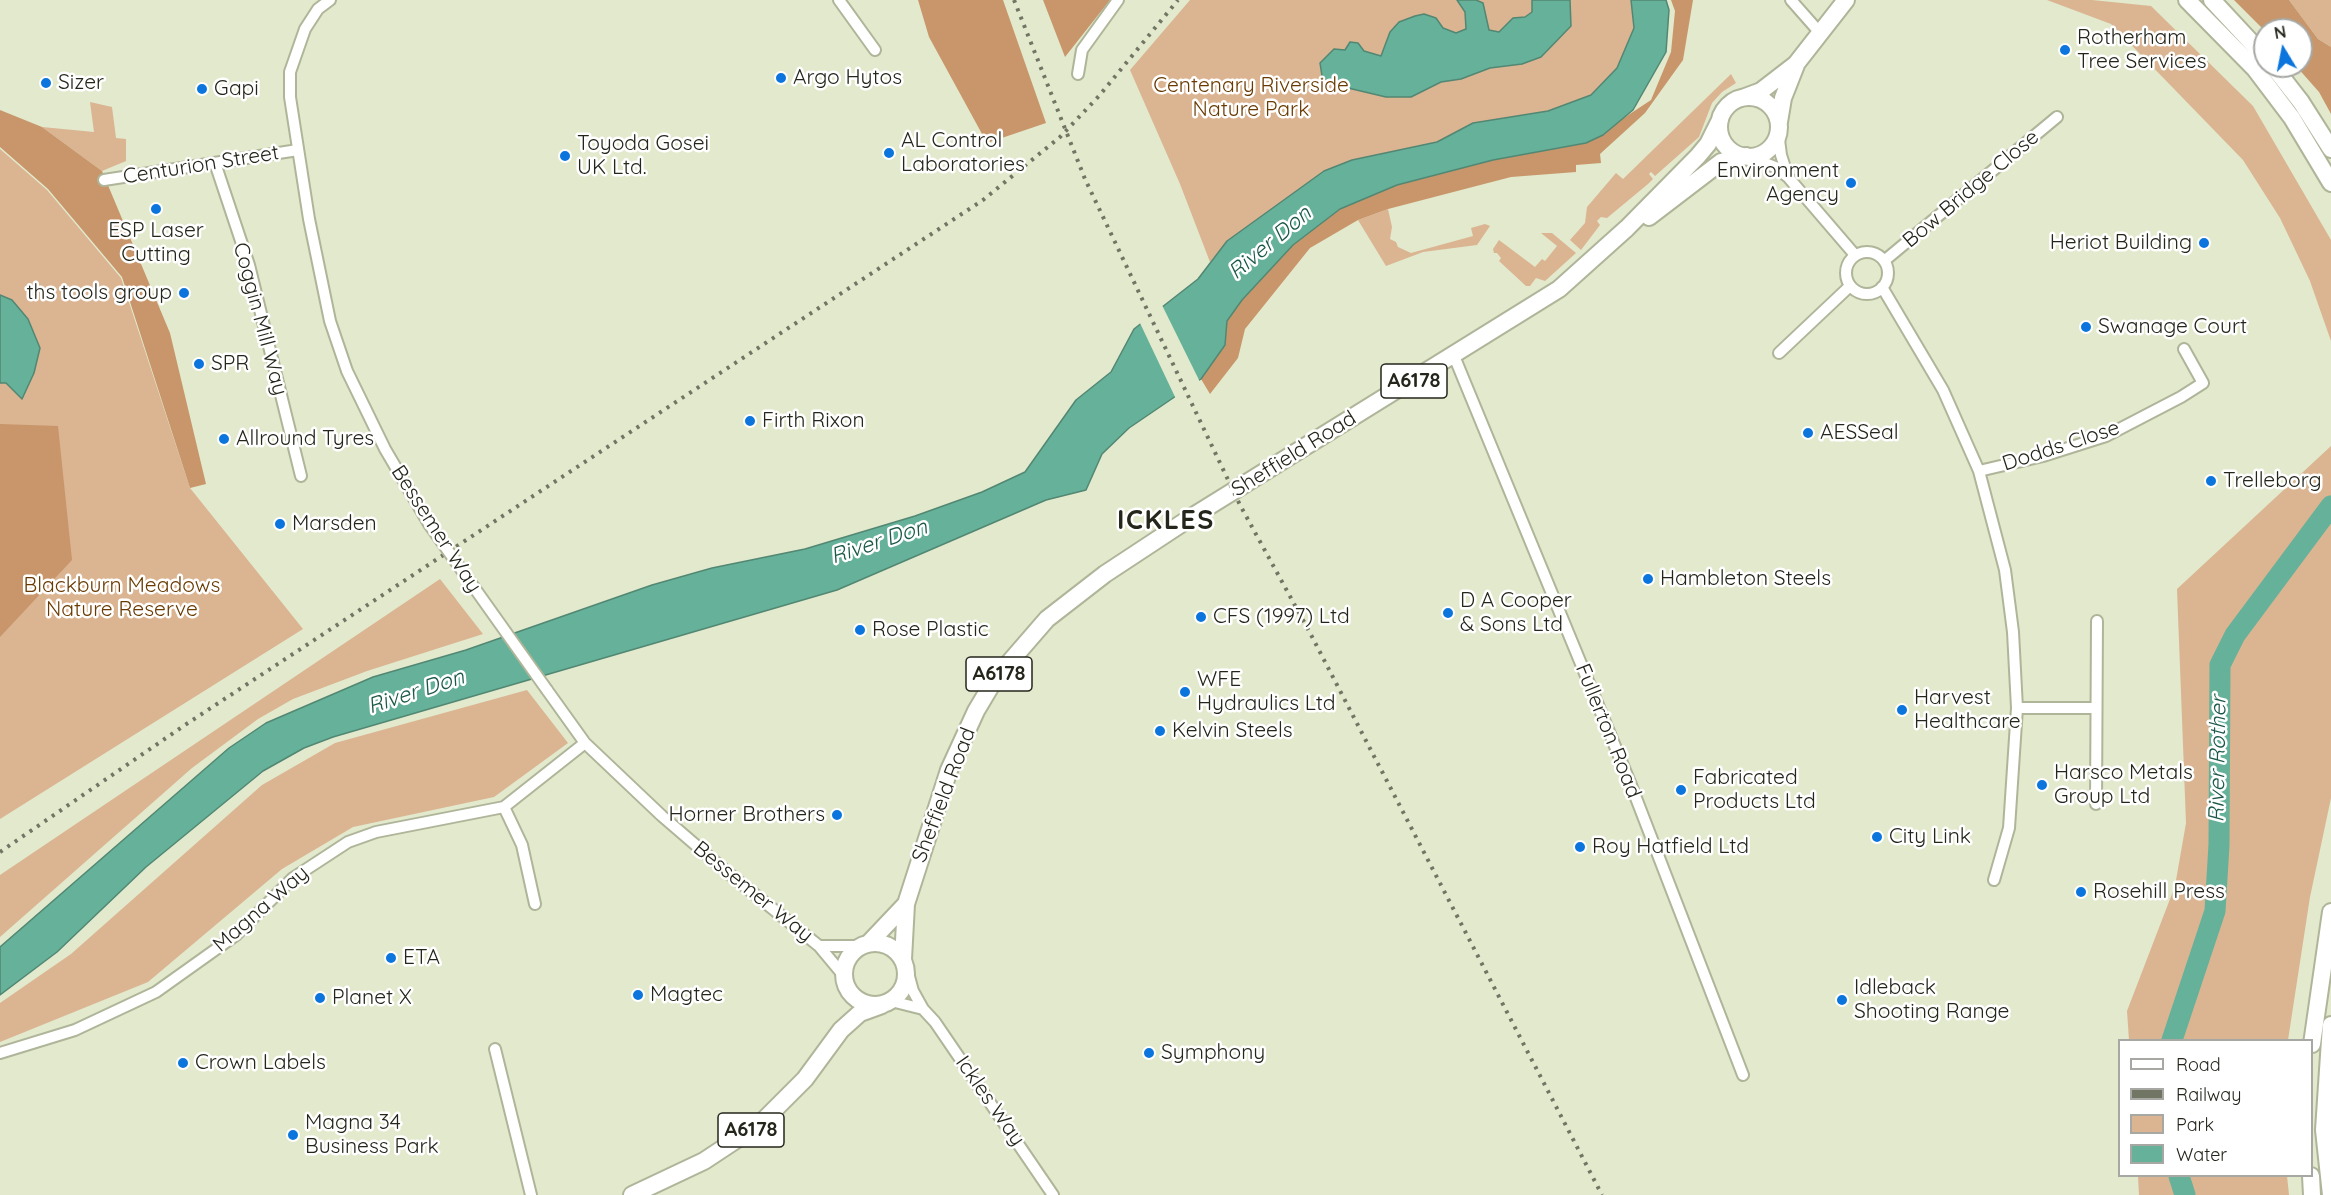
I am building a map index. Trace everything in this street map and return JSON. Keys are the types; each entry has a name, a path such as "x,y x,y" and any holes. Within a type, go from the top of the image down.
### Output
{"main road":[{"name":"A6178","path":"1720,120 1728,106 1737,99 1761,91 1796,64 1846,0"},
{"path":"2187,0 2255,69 2292,118 2331,183"},
{"path":"2212,0 2253,44"},
{"name":"A6178","path":"1746,156 1760,155 1768,150 1779,127 1783,98 1796,64"},
{"path":"2282,78 2301,102 2331,149"},
{"path":"1737,99 1748,97 1764,101 1771,106 1779,127"},
{"path":"1720,120 1719,130 1725,145 1736,154 1746,156"},
{"name":"Sheffield Road","path":"905,964 906,904 950,770 976,711 996,679 1047,619 1096,580 1190,518 1560,289 1627,228 1698,156 1708,144 1720,120"},
{"name":"Sheffield Road","path":"1627,228 1644,221 1721,162 1746,156"},
{"name":"Sheffield Road","path":"865,945 906,904"},
{"path":"2313,1039 2331,912"},
{"path":"841,1030 844,978 849,957 865,945 888,945 905,964 905,986 886,1003 861,1002 851,994 844,978"},
{"name":"A6178","path":"632,1195 704,1161 760,1124 805,1079 841,1030 860,1013 886,1003"},
{"path":"2331,1025 2324,1130 2331,1195"},
{"path":"2311,1177 2312,1195"}],"street":[{"name":"Bessemer Way","path":"330,0 318,9 305,29 290,72 298,150 330,321 347,371 385,449 429,524 585,743 727,872 819,946 844,978"},
{"path":"839,0 875,50"},
{"path":"1078,75 1082,50 1118,0"},
{"path":"1791,0 1821,34"},
{"name":"Bow Bridge Close","path":"1884,261 2057,117"},
{"path":"1779,127 1780,155 1788,177"},
{"name":"Centurion Street","path":"104,180 298,150"},
{"path":"1746,156 1775,167 1788,177 1855,255"},
{"name":"Coggin Mill Way","path":"215,163 249,265 301,476"},
{"path":"1874,253 1884,261 1888,273 1882,287 1871,294 1860,293 1850,286 1846,270 1855,255 1874,253"},
{"path":"1779,353 1850,286"},
{"path":"1882,287 1943,390 1979,471 2005,570 2013,632 2017,708 2009,828 1994,880"},
{"name":"Dodds Close","path":"1979,471 2043,456 2106,436 2181,397 2203,383 2184,349"},
{"name":"Fullerton Road","path":"1454,356 1631,784 1743,1075"},
{"path":"2096,804 2097,621"},
{"path":"2017,708 2096,708"},
{"name":"Magna Way","path":"0,1053 75,1030 156,992 236,935 293,878 348,842 376,832 504,807 585,743"},
{"path":"504,807 522,845 535,904"},
{"name":"Bessemer Way","path":"819,946 865,945"},
{"name":"Ickles Way","path":"905,964 913,991 923,1009 935,1022 1053,1195"},
{"path":"886,1003 923,1009"},
{"path":"495,1049 531,1195"}],"green space":[{"name":"Centenary Riverside Nature Park","path":"1190,0 1631,0 1634,28 1617,68 1591,95 1548,111 1473,123 1437,142 1352,160 1227,241 1210,262 1180,184 1130,70"},
{"path":"2047,0 2092,0 2151,6 2253,106 2331,240 2331,341 2310,281 2280,218 2243,160 2111,24"},
{"path":"2289,0 2331,0 2331,47 2318,39 2313,32 2313,18 2302,18"},
{"path":"1731,74 1736,83 1722,92 1712,103 1699,137 1655,176 1651,172 1649,174 1653,179 1607,218 1601,217 1597,221 1600,225 1581,250 1570,240 1585,223 1587,207 1616,173 1623,179"},
{"path":"90,102 112,107 116,138 126,139 126,161 102,171 42,127 94,132"},
{"name":"Blackburn Meadows Nature Reserve","path":"0,149 47,190 121,278 190,488 303,629 0,819"},
{"path":"1388,209 1392,227 1390,239 1396,242 1398,247 1411,253 1473,236 1471,228 1485,224 1490,226 1477,245 1423,252 1386,266 1358,220"},
{"path":"1541,233 1552,233 1576,253 1545,281 1536,278 1530,286 1526,286 1499,261 1501,258 1494,253 1493,249 1499,240 1535,267 1542,259 1545,261 1557,246"},
{"path":"2331,446 2331,798 2310,897 2288,1039 2129,1039 2127,1011 2175,886 2186,823 2177,589"},
{"path":"440,579 483,634 367,671 293,699 258,719 192,768 0,937 0,875"},
{"path":"527,690 568,743 494,797 353,827 282,869 148,982 0,1042 0,1003 71,954 262,785 335,743"},
{"path":"2138,1177 2287,1177 2289,1195 2139,1195"}],"shaded area":[{"path":"918,0 1003,0 1046,123 987,143 929,37"},
{"path":"1043,0 1110,0 1065,57"},
{"path":"1671,0 1693,0 1683,60 1645,113 1600,154 1601,163 1576,165 1576,172 1511,177 1388,209 1358,220 1310,248 1245,329 1238,358 1210,394 1201,379 1225,345 1227,321 1242,300 1293,245 1340,209 1397,185 1493,160 1586,143 1651,100 1671,52 1675,11"},
{"path":"2234,0 2289,0 2302,18 2253,18"},
{"path":"2313,32 2318,39 2331,47 2331,114 2319,92 2307,78 2313,78"},
{"path":"0,110 42,127 102,171 170,333 206,484 190,488 122,277 48,189 0,147"},
{"path":"0,424 58,426 72,560 0,637"}],"water":[{"path":"1457,0 1476,0 1483,3 1489,30 1499,32 1513,18 1525,17 1532,12 1532,0 1570,0 1571,26 1541,57 1522,64 1490,68 1461,79 1441,82 1411,97 1386,97 1331,84 1322,76 1320,63 1334,49 1345,50 1350,42 1358,43 1364,51 1381,56 1390,32 1399,22 1415,16 1424,14 1436,18 1443,28 1456,33 1466,29 1465,12"},
{"name":"River Don","path":"1631,0 1666,0 1669,10 1666,52 1633,110 1603,135 1586,143 1493,160 1397,185 1340,209 1293,245 1242,300 1227,321 1225,345 1201,379 1129,428 1102,454 1086,490 1046,500 837,590 333,737 304,748 263,771 146,867 57,952 0,995 0,947 229,748 266,723 373,677 466,650 652,585 712,568 805,549 915,516 982,492 1025,472 1076,400 1111,372 1134,329 1198,279 1227,241 1324,171 1352,160 1437,142 1473,123 1548,111 1591,95 1617,68 1634,28"},
{"path":"0,295 12,300 28,319 40,348 34,373 22,399 6,383 0,383"}],"pier":[{"path":"1161,303 1200,382 1176,399 1139,321"}],"waterway":[{"name":"River Rother","path":"2172,1039 2215,911 2219,845 2220,665 2235,635 2331,506"},
{"name":"River Rother","path":"2179,1177 2185,1195"}],"railway":[{"path":"1014,0 1085,179 1240,505 1309,631 1602,1195"},
{"path":"0,852 185,725 983,200 1060,137 1099,96 1178,0"}],"place":[{"name":"Rotherham Tree Services","path":"2065,50"},
{"name":"Argo Hytos","path":"781,78"},
{"name":"Sizer","path":"46,83"},
{"name":"Gapi","path":"202,89"},
{"name":"AL Control Laboratories","path":"889,153"},
{"name":"Toyoda Gosei UK Ltd.","path":"565,156"},
{"name":"Environment Agency","path":"1851,183"},
{"name":"ESP Laser Cutting","path":"156,209"},
{"name":"Heriot Building","path":"2204,243"},
{"name":"ths tools group","path":"184,293"},
{"name":"Swanage Court","path":"2086,327"},
{"name":"SPR","path":"199,364"},
{"name":"Firth Rixon","path":"750,421"},
{"name":"AESSeal","path":"1808,433"},
{"name":"Allround Tyres","path":"224,439"},
{"name":"Trelleborg","path":"2211,481"},
{"name":"Marsden","path":"280,524"},
{"name":"Hambleton Steels","path":"1648,579"},
{"name":"D A Cooper & Sons Ltd","path":"1448,613"},
{"name":"CFS (1997) Ltd","path":"1201,617"},
{"name":"Rose Plastic","path":"860,630"},
{"name":"WFE Hydraulics Ltd","path":"1185,692"},
{"name":"Harvest Healthcare","path":"1902,710"},
{"name":"Kelvin Steels","path":"1160,731"},
{"name":"Harsco Metals Group Ltd","path":"2042,785"},
{"name":"Fabricated Products Ltd","path":"1681,790"},
{"name":"Horner Brothers","path":"837,815"},
{"name":"City Link","path":"1877,837"},
{"name":"Roy Hatfield Ltd","path":"1580,847"},
{"name":"Rosehill Press","path":"2081,892"},
{"name":"ETA","path":"391,958"},
{"name":"Magtec","path":"638,995"},
{"name":"Planet X","path":"320,998"},
{"name":"Idleback Shooting Range","path":"1842,1000"},
{"name":"Symphony","path":"1149,1053"},
{"name":"Crown Labels","path":"183,1063"},
{"name":"Magna 34 Business Park","path":"293,1135"}],"district":[{"name":"ICKLES","path":"1166,521"}]}
